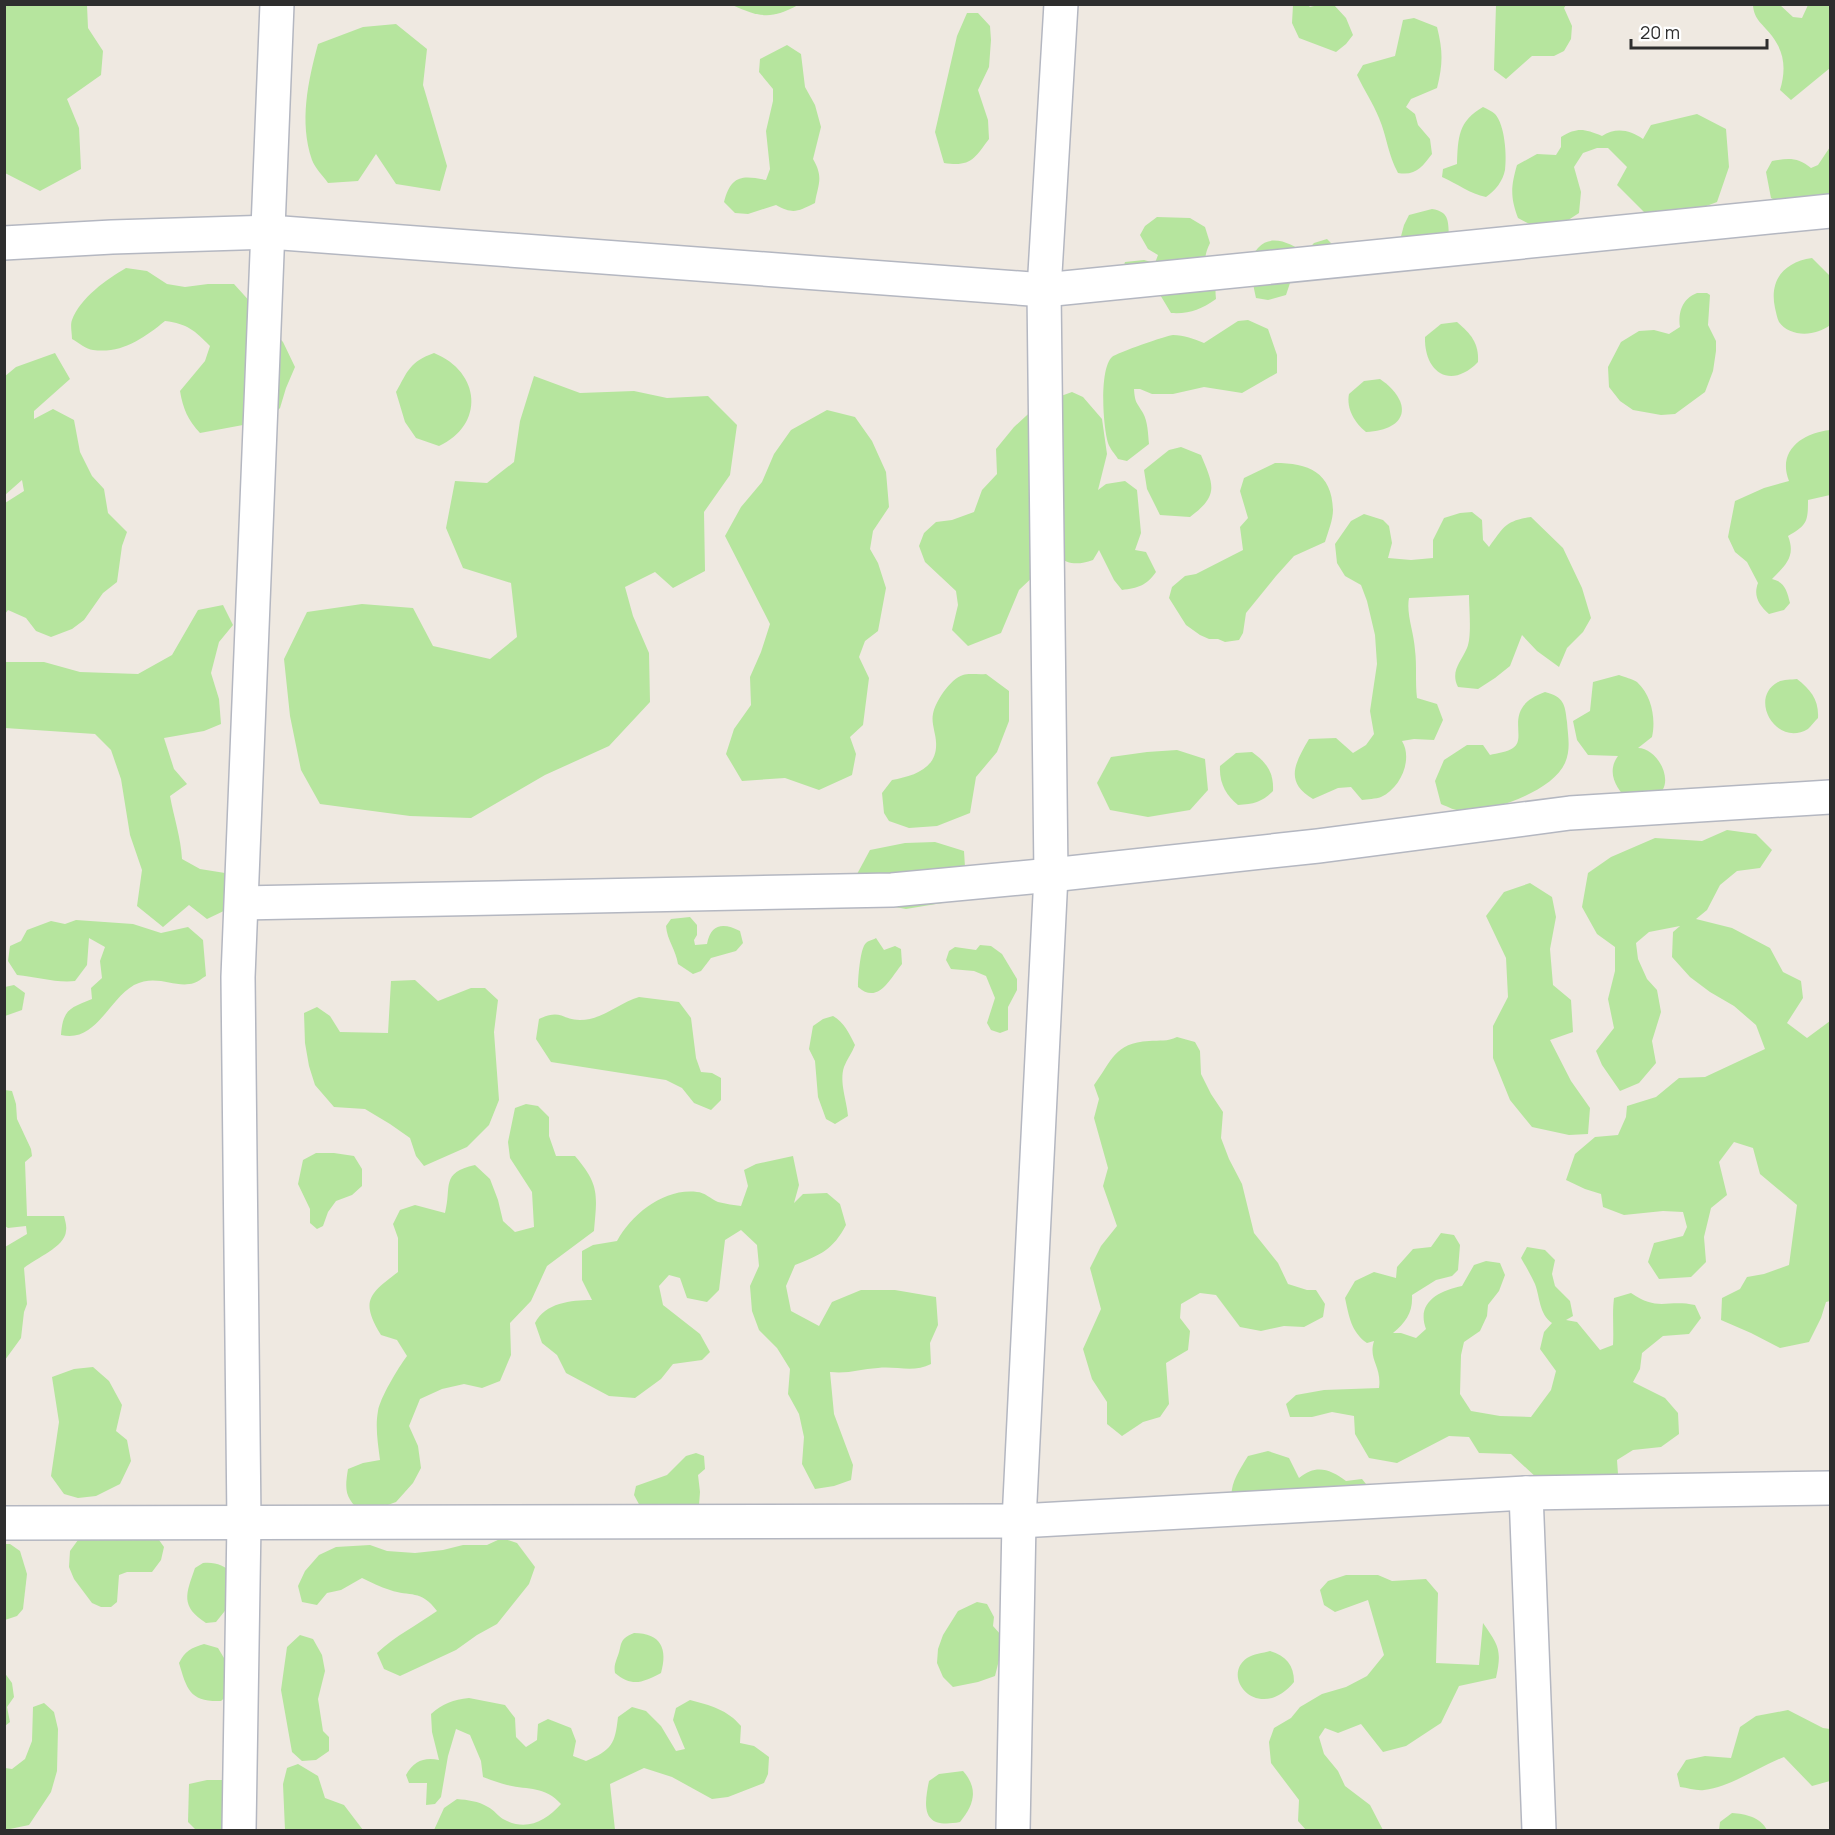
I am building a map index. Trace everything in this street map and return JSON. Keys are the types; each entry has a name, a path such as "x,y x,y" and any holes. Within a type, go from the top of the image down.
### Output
{"street":[{"path":"239,1830 244,1522 238,977 270,232 277,4"},
{"path":"1013,1830 1019,1521 1051,875 1044,290 1061,4"},
{"path":"4,243 270,232 1044,290 1830,211"},
{"path":"242,903 892,890 1318,846 1570,813 1830,797"},
{"path":"4,1523 1019,1521 1526,1493 1830,1488"},
{"path":"1526,1493 1539,1830"}],"green space":[{"path":"4,5 87,5 88,28 103,51 101,75 67,99 79,128 81,169 40,191 5,173"},
{"path":"732,5 798,5 780,13 765,15"},
{"path":"1293,5 1310,7 1334,5 1346,18 1353,35 1336,52 1299,38 1292,23"},
{"path":"1496,5 1566,5 1564,8 1572,26 1571,39 1564,51 1554,56 1532,56 1506,79 1494,70"},
{"path":"1753,5 1780,5 1793,17 1802,18 1808,5 1830,5 1830,68 1791,100 1780,90 1784,69 1780,49 1757,18"},
{"path":"967,13 978,13 990,26 989,67 978,90 988,120 989,139 971,160 960,164 944,163 935,132 957,36"},
{"path":"1414,18 1437,27 1441,64 1437,88 1411,99 1406,107 1415,114 1418,125 1430,139 1432,154 1418,170 1404,174 1398,173 1379,118 1357,75 1363,65 1395,56 1403,20"},
{"path":"396,24 427,49 423,85 447,166 440,191 396,184 376,154 358,181 328,183 312,160 306,131 308,87 318,44 363,27"},
{"path":"787,45 801,54 805,87 815,105 821,127 813,159 819,176 815,203 796,211 776,205 748,214 735,213 724,202 730,186 744,178 766,180 770,169 766,131 773,101 773,89 759,72 760,59"},
{"path":"1483,107 1494,113 1501,125 1506,157 1502,178 1486,197 1442,177 1443,169 1457,164 1459,138 1464,124"},
{"path":"1697,114 1726,129 1729,167 1717,202 1683,215 1647,215 1617,185 1627,167 1608,148 1597,148 1583,153 1574,167 1581,192 1579,213 1550,229 1536,227 1518,218 1512,192 1517,165 1537,154 1556,155 1561,147 1561,137 1577,130 1602,136 1618,131 1633,133 1643,139 1651,125"},
{"path":"1830,147 1830,196 1781,203 1771,198 1766,172 1772,161 1793,159 1811,168 1818,165"},
{"path":"1432,209 1445,215 1449,235 1400,240 1409,215"},
{"path":"1157,217 1190,218 1205,227 1210,243 1206,260 1215,279 1216,299 1195,311 1171,313 1159,293 1121,275 1125,262 1144,260 1155,263 1158,255 1148,249 1140,235 1145,226"},
{"path":"1327,239 1340,252 1292,277 1286,295 1268,300 1256,298 1251,260 1258,248 1269,241 1275,241 1294,246 1305,253 1314,243"},
{"path":"1812,258 1830,276 1830,325 1811,333 1797,333 1790,331 1779,322 1775,308 1774,289 1786,268"},
{"path":"126,268 147,271 167,284 185,287 234,284 253,305 264,322 283,342 295,367 280,408 261,428 243,425 200,433 189,419 180,391 205,361 210,346 185,326 165,321 141,339 114,350 90,349 72,339 71,322 81,304 103,283"},
{"path":"1697,293 1710,295 1708,325 1716,341 1713,371 1705,392 1675,414 1661,415 1633,410 1620,401 1609,387 1608,367 1621,342 1639,331 1654,330 1669,334 1680,327 1682,307"},
{"path":"1248,320 1268,329 1277,355 1277,373 1242,393 1204,387 1173,394 1152,394 1134,389 1136,400 1146,420 1149,444 1127,461 1118,459 1108,443 1104,412 1105,373 1112,357 1142,344 1173,335 1185,336 1204,343 1238,321"},
{"path":"1457,322 1473,339 1478,362 1458,375 1449,376 1441,374 1429,360 1425,337 1441,324"},
{"path":"55,353 70,379 34,411 34,419 53,409 74,420 80,452 92,476 104,489 108,513 127,532 122,546 117,582 103,593 84,620 72,629 51,637 36,631 26,618 8,610 5,614 5,503 24,491 22,480 5,495 4,377 16,367"},
{"path":"434,353 450,362 461,373 468,385 471,399 470,412 464,425 454,437 439,446 416,438 405,422 396,392 410,368"},
{"path":"534,376 580,393 634,391 667,398 708,396 737,425 730,475 704,512 705,571 673,588 655,572 625,587 633,616 649,653 650,702 609,746 545,775 471,818 410,816 320,804 301,770 290,716 284,659 307,612 362,604 413,608 433,646 490,659 517,637 511,583 463,568 446,528 455,481 487,483 514,462 520,421"},
{"path":"1380,379 1398,397 1402,413 1391,426 1366,432 1352,415 1348,400 1349,394 1364,381"},
{"path":"1072,392 1083,397 1102,419 1107,454 1098,490 1106,484 1125,481 1137,490 1141,533 1135,550 1146,552 1156,572 1141,586 1122,590 1114,580 1099,550 1093,560 1083,563 1070,563 1055,556 1019,590 1001,633 968,646 952,630 958,605 956,591 925,562 919,546 924,533 936,522 952,520 974,512 982,490 997,474 996,449 1014,427 1039,404"},
{"path":"827,410 855,417 872,441 886,472 889,507 873,531 870,549 878,563 886,588 878,631 865,641 859,657 869,678 863,725 850,737 856,754 852,775 819,790 785,778 742,781 726,754 734,729 751,705 750,677 770,624 725,536 741,507 762,482 774,454 791,430"},
{"path":"1830,430 1830,495 1808,500 1808,513 1803,526 1788,536 1790,555 1785,565 1772,579 1783,585 1790,603 1784,610 1769,614 1758,600 1756,592 1758,583 1747,562 1735,552 1728,537 1735,501 1764,488 1789,481 1786,461 1789,452 1810,435"},
{"path":"1181,447 1201,455 1211,482 1210,496 1190,517 1160,515 1147,489 1144,470 1169,450"},
{"path":"1275,463 1308,468 1323,478 1332,497 1333,510 1325,542 1294,556 1276,576 1246,613 1243,633 1239,640 1225,642 1209,639 1186,625 1169,598 1172,587 1185,576 1196,574 1243,550 1240,527 1248,518 1240,491 1244,478"},
{"path":"1472,512 1482,520 1483,540 1489,547 1510,523 1531,517 1563,548 1582,588 1591,618 1583,632 1567,648 1559,667 1537,651 1522,635 1510,666 1478,689 1458,687 1456,671 1467,648 1469,637 1469,595 1409,598 1416,656 1417,698 1437,704 1443,720 1434,740 1402,741 1406,756 1403,772 1394,787 1381,797 1362,800 1351,787 1338,788 1313,799 1304,793 1295,779 1296,764 1309,739 1336,738 1353,753 1366,745 1374,734 1370,711 1377,664 1375,635 1361,585 1345,576 1337,563 1335,544 1351,521 1364,514 1383,520 1389,526 1392,543 1388,558 1411,560 1433,558 1433,540 1444,518"},
{"path":"223,605 233,625 219,642 211,673 219,699 221,724 204,731 164,738 174,769 187,784 170,796 182,859 200,869 225,873 235,889 230,908 207,919 189,905 163,927 137,906 142,870 130,835 121,779 111,750 95,734 5,728 4,662 44,662 80,672 138,674 172,655 198,610"},
{"path":"965,674 986,674 1009,691 1009,721 997,752 976,777 970,813 937,826 909,828 889,821 884,813 882,793 892,780 923,770 933,759 936,742 933,717 940,697 958,677"},
{"path":"1619,675 1637,682 1652,708 1652,737 1638,748 1653,754 1659,761 1665,777 1665,785 1661,792 1648,799 1630,801 1621,792 1613,774 1614,762 1618,756 1588,755 1577,740 1573,721 1590,711 1593,682"},
{"path":"1797,679 1813,696 1818,718 1808,729 1796,733 1786,732 1770,719 1766,709 1766,699 1769,689 1778,682"},
{"path":"1545,692 1560,699 1565,710 1568,753 1558,773 1535,791 1489,808 1460,811 1441,804 1435,781 1444,760 1467,745 1483,745 1490,755 1513,748 1517,743 1519,714 1523,706"},
{"path":"1177,750 1205,759 1208,790 1190,810 1148,817 1110,810 1097,783 1111,757"},
{"path":"1252,752 1268,768 1273,791 1257,802 1238,805 1224,788 1220,766 1236,753"},
{"path":"1727,830 1756,834 1772,850 1760,868 1737,871 1720,885 1707,910 1696,919 1732,928 1770,948 1783,972 1801,981 1803,998 1787,1023 1807,1038 1830,1021 1830,1301 1826,1302 1809,1342 1780,1348 1721,1320 1722,1298 1740,1289 1747,1277 1789,1265 1797,1205 1760,1174 1753,1148 1734,1142 1719,1162 1727,1195 1711,1208 1704,1237 1706,1262 1691,1277 1659,1279 1648,1262 1654,1243 1683,1236 1687,1227 1683,1212 1663,1211 1624,1215 1603,1207 1601,1194 1566,1180 1575,1154 1595,1137 1618,1135 1626,1117 1627,1106 1656,1097 1679,1078 1705,1077 1765,1049 1756,1025 1734,1006 1690,977 1672,957 1673,932 1680,926 1649,932 1636,943 1638,959 1647,979 1657,990 1661,1012 1652,1041 1656,1063 1639,1083 1620,1091 1602,1065 1596,1051 1614,1028 1608,999 1615,971 1615,947 1597,934 1582,907 1588,873 1611,857 1655,838 1702,841"},
{"path":"935,842 964,851 966,882 948,902 906,909 869,902 856,876 870,850 905,843"},
{"path":"1530,883 1552,897 1556,917 1550,949 1553,985 1571,1000 1573,1032 1550,1040 1571,1081 1590,1108 1588,1134 1569,1135 1532,1127 1510,1100 1493,1058 1493,1026 1508,997 1506,958 1486,916 1504,892"},
{"path":"690,917 697,925 695,945 707,944 712,932 724,926 740,931 743,943 736,951 711,958 701,971 693,974 678,964 666,926 671,919"},
{"path":"76,920 133,924 161,933 188,927 203,940 206,976 187,984 150,980 134,985 92,1027 73,1036 61,1035 64,1020 69,1011 92,999 91,988 102,978 100,961 105,947 89,938 87,965 75,981 54,981 17,975 8,961 10,946 21,941 27,930 51,921 65,924"},
{"path":"876,938 884,950 895,946 901,949 902,964 883,988 872,993 865,992 858,987 858,977 864,946"},
{"path":"980,945 991,946 1002,954 1017,979 1017,990 1008,1007 1008,1030 1000,1033 991,1030 987,1023 995,998 986,976 974,971 951,969 946,960 949,951 955,947 976,950"},
{"path":"415,980 438,1001 471,988 485,988 498,1000 494,1032 499,1100 489,1125 467,1147 424,1166 416,1156 410,1138 390,1124 365,1109 334,1107 315,1085 305,1043 304,1013 317,1007 330,1016 340,1032 388,1033 391,981"},
{"path":"14,985 25,993 22,1010 5,1016 5,987"},
{"path":"639,997 679,1002 691,1018 696,1058 701,1072 712,1073 721,1078 721,1100 711,1110 694,1103 682,1088 666,1080 551,1062 536,1039 539,1019 546,1016 588,1019"},
{"path":"833,1016 843,1025 855,1045 843,1073 848,1116 835,1124 826,1119 818,1097 815,1061 809,1049 813,1026"},
{"path":"1177,1037 1195,1042 1200,1051 1201,1074 1223,1112 1221,1138 1242,1184 1254,1233 1278,1263 1288,1284 1307,1290 1316,1290 1325,1304 1323,1317 1304,1327 1284,1326 1261,1331 1240,1327 1216,1295 1200,1293 1181,1304 1180,1318 1190,1331 1188,1350 1166,1363 1169,1404 1160,1417 1143,1422 1122,1436 1107,1424 1107,1402 1092,1379 1083,1349 1101,1309 1090,1268 1101,1246 1117,1226 1103,1186 1108,1168 1094,1118 1099,1099 1094,1085 1121,1049 1137,1042"},
{"path":"5,1090 12,1091 17,1119 31,1149 32,1156 25,1162 27,1216 64,1216 66,1231 61,1242 24,1268 27,1304 21,1338 5,1360 5,1247 27,1234 26,1226 8,1228 5,1226"},
{"path":"526,1104 538,1106 549,1117 549,1136 556,1156 575,1156 589,1175 596,1199 594,1231 547,1266 531,1301 510,1323 511,1355 500,1381 482,1388 464,1384 442,1389 420,1399 409,1426 418,1446 421,1468 413,1483 396,1502 363,1514 353,1504 348,1494 346,1484 348,1469 380,1460 377,1429 379,1405 407,1356 397,1340 381,1335 371,1314 370,1306 374,1293 398,1272 398,1238 393,1224 400,1210 415,1205 445,1213 452,1177 464,1168 475,1165 490,1179 503,1221 515,1232 534,1227 532,1192 510,1158 508,1142 515,1108"},
{"path":"316,1153 354,1156 362,1169 362,1186 352,1195 336,1201 328,1212 323,1226 317,1229 310,1223 310,1209 298,1184 303,1160"},
{"path":"793,1156 799,1185 794,1203 803,1194 827,1193 840,1204 846,1225 825,1251 795,1265 786,1286 791,1311 819,1326 832,1302 861,1290 895,1290 936,1297 938,1325 930,1343 931,1364 925,1367 830,1372 834,1414 853,1465 851,1480 815,1489 802,1464 804,1437 799,1414 788,1394 790,1369 777,1348 759,1330 752,1311 750,1286 759,1266 757,1245 741,1230 725,1240 719,1290 707,1302 687,1298 680,1278 669,1275 659,1286 663,1305 700,1334 710,1352 702,1360 673,1364 661,1379 635,1398 609,1396 566,1373 557,1355 542,1343 535,1323 545,1311 559,1304 592,1300 582,1280 582,1251 593,1245 617,1241 631,1221 650,1205 673,1194 700,1192 718,1202 741,1206 748,1186 744,1170 756,1164"},
{"path":"1441,1233 1454,1235 1460,1245 1458,1270 1452,1276 1436,1280 1412,1295 1408,1316 1393,1333 1416,1338 1426,1329 1424,1312 1432,1299 1445,1291 1462,1286 1474,1265 1486,1261 1500,1263 1505,1275 1499,1291 1488,1305 1487,1316 1480,1331 1464,1342 1461,1355 1460,1394 1471,1411 1500,1416 1531,1417 1551,1390 1556,1371 1540,1349 1544,1332 1552,1323 1542,1310 1535,1284 1521,1258 1527,1247 1545,1250 1555,1260 1552,1274 1555,1286 1570,1301 1573,1316 1566,1320 1577,1322 1600,1350 1613,1345 1614,1298 1631,1293 1640,1299 1656,1304 1695,1305 1701,1318 1689,1334 1663,1336 1642,1353 1640,1369 1633,1382 1665,1398 1678,1413 1679,1434 1661,1447 1633,1450 1617,1460 1618,1474 1611,1484 1538,1479 1511,1454 1479,1453 1469,1437 1449,1436 1397,1463 1369,1458 1355,1434 1354,1416 1332,1412 1312,1417 1290,1417 1286,1404 1296,1395 1324,1390 1379,1388 1379,1374 1373,1353 1374,1341 1367,1343 1357,1334 1345,1298 1355,1281 1374,1272 1396,1278 1397,1267 1413,1249 1431,1247"},
{"path":"93,1367 109,1381 122,1405 116,1431 127,1440 131,1461 120,1484 96,1496 78,1498 64,1494 51,1476 59,1422 52,1377 74,1369"},
{"path":"1268,1451 1289,1458 1299,1478 1311,1471 1323,1470 1346,1481 1362,1479 1370,1489 1232,1502 1233,1483 1248,1456"},
{"path":"696,1453 704,1456 705,1469 698,1475 699,1505 647,1519 634,1495 636,1486 667,1475 686,1456"},
{"path":"91,1533 150,1538 159,1540 164,1547 161,1560 152,1572 127,1572 119,1575 117,1602 111,1607 101,1607 92,1603 74,1579 69,1567 70,1551 78,1540"},
{"path":"502,1538 517,1543 535,1567 529,1584 497,1624 456,1650 400,1676 384,1669 377,1653 437,1611 426,1599 386,1589 362,1578 341,1590 327,1593 317,1605 302,1602 298,1586 305,1571 319,1555 336,1547 370,1545 387,1551 415,1553 463,1545 487,1545"},
{"path":"5,1544 10,1544 20,1551 27,1574 23,1609 17,1616 5,1620"},
{"path":"203,1563 220,1565 233,1574 228,1607 216,1622 206,1623 198,1617 192,1611 187,1599 195,1568"},
{"path":"1346,1575 1378,1575 1392,1581 1426,1579 1438,1593 1436,1663 1479,1665 1483,1623 1498,1649 1498,1669 1496,1678 1459,1686 1441,1723 1406,1746 1383,1752 1361,1724 1338,1733 1325,1728 1319,1737 1324,1754 1338,1771 1345,1786 1370,1805 1383,1830 1306,1830 1298,1821 1299,1800 1271,1763 1269,1742 1274,1728 1291,1718 1300,1707 1322,1694 1346,1687 1367,1676 1384,1655 1368,1600 1335,1612 1324,1605 1320,1590 1328,1581"},
{"path":"977,1602 987,1604 994,1617 993,1626 1001,1635 1000,1656 995,1676 953,1687 943,1677 937,1663 938,1649 943,1635 958,1611"},
{"path":"634,1633 656,1639 663,1650 664,1657 661,1673 637,1682 627,1680 615,1673 621,1643"},
{"path":"300,1635 313,1639 322,1655 325,1671 318,1699 323,1731 329,1737 329,1751 316,1760 302,1761 292,1752 281,1690 287,1647"},
{"path":"204,1644 218,1648 227,1663 228,1695 221,1701 196,1697 188,1687 179,1663 189,1651"},
{"path":"1270,1651 1288,1662 1294,1682 1281,1694 1268,1699 1257,1698 1247,1693 1241,1685 1238,1676 1240,1666 1249,1657"},
{"path":"4,1672 12,1683 14,1697 7,1707 10,1722 5,1726"},
{"path":"469,1698 505,1705 515,1718 516,1737 526,1747 537,1740 538,1724 548,1719 571,1728 576,1741 573,1756 586,1761 602,1753 611,1745 618,1717 632,1707 646,1711 661,1726 676,1751 685,1749 673,1720 676,1708 690,1700 718,1709 736,1720 741,1726 740,1743 754,1746 769,1757 768,1774 764,1783 728,1797 712,1799 672,1777 644,1768 610,1784 615,1830 434,1830 444,1808 457,1799 480,1803 503,1819 520,1825 542,1820 561,1804 542,1791 507,1785 483,1777 481,1761 470,1735 456,1729 448,1756 441,1797 435,1804 426,1805 427,1783 409,1783 406,1775 412,1766 420,1761 439,1760 432,1732 431,1714 448,1703"},
{"path":"44,1703 54,1712 58,1729 57,1771 51,1792 29,1825 5,1830 5,1768 12,1769 25,1759 32,1741 33,1707"},
{"path":"1788,1710 1823,1728 1830,1729 1830,1781 1812,1786 1784,1757 1715,1788 1701,1790 1680,1787 1677,1774 1686,1760 1705,1756 1731,1758 1740,1727 1756,1716"},
{"path":"298,1764 318,1776 325,1798 344,1805 363,1830 285,1830 283,1784 287,1768"},
{"path":"963,1771 973,1791 973,1797 965,1816 960,1822 939,1823 932,1820 926,1809 929,1781 939,1774"},
{"path":"207,1780 225,1780 246,1830 196,1830 188,1822 189,1784"},
{"path":"1732,1813 1752,1817 1761,1822 1767,1830 1719,1830 1720,1822"}]}
